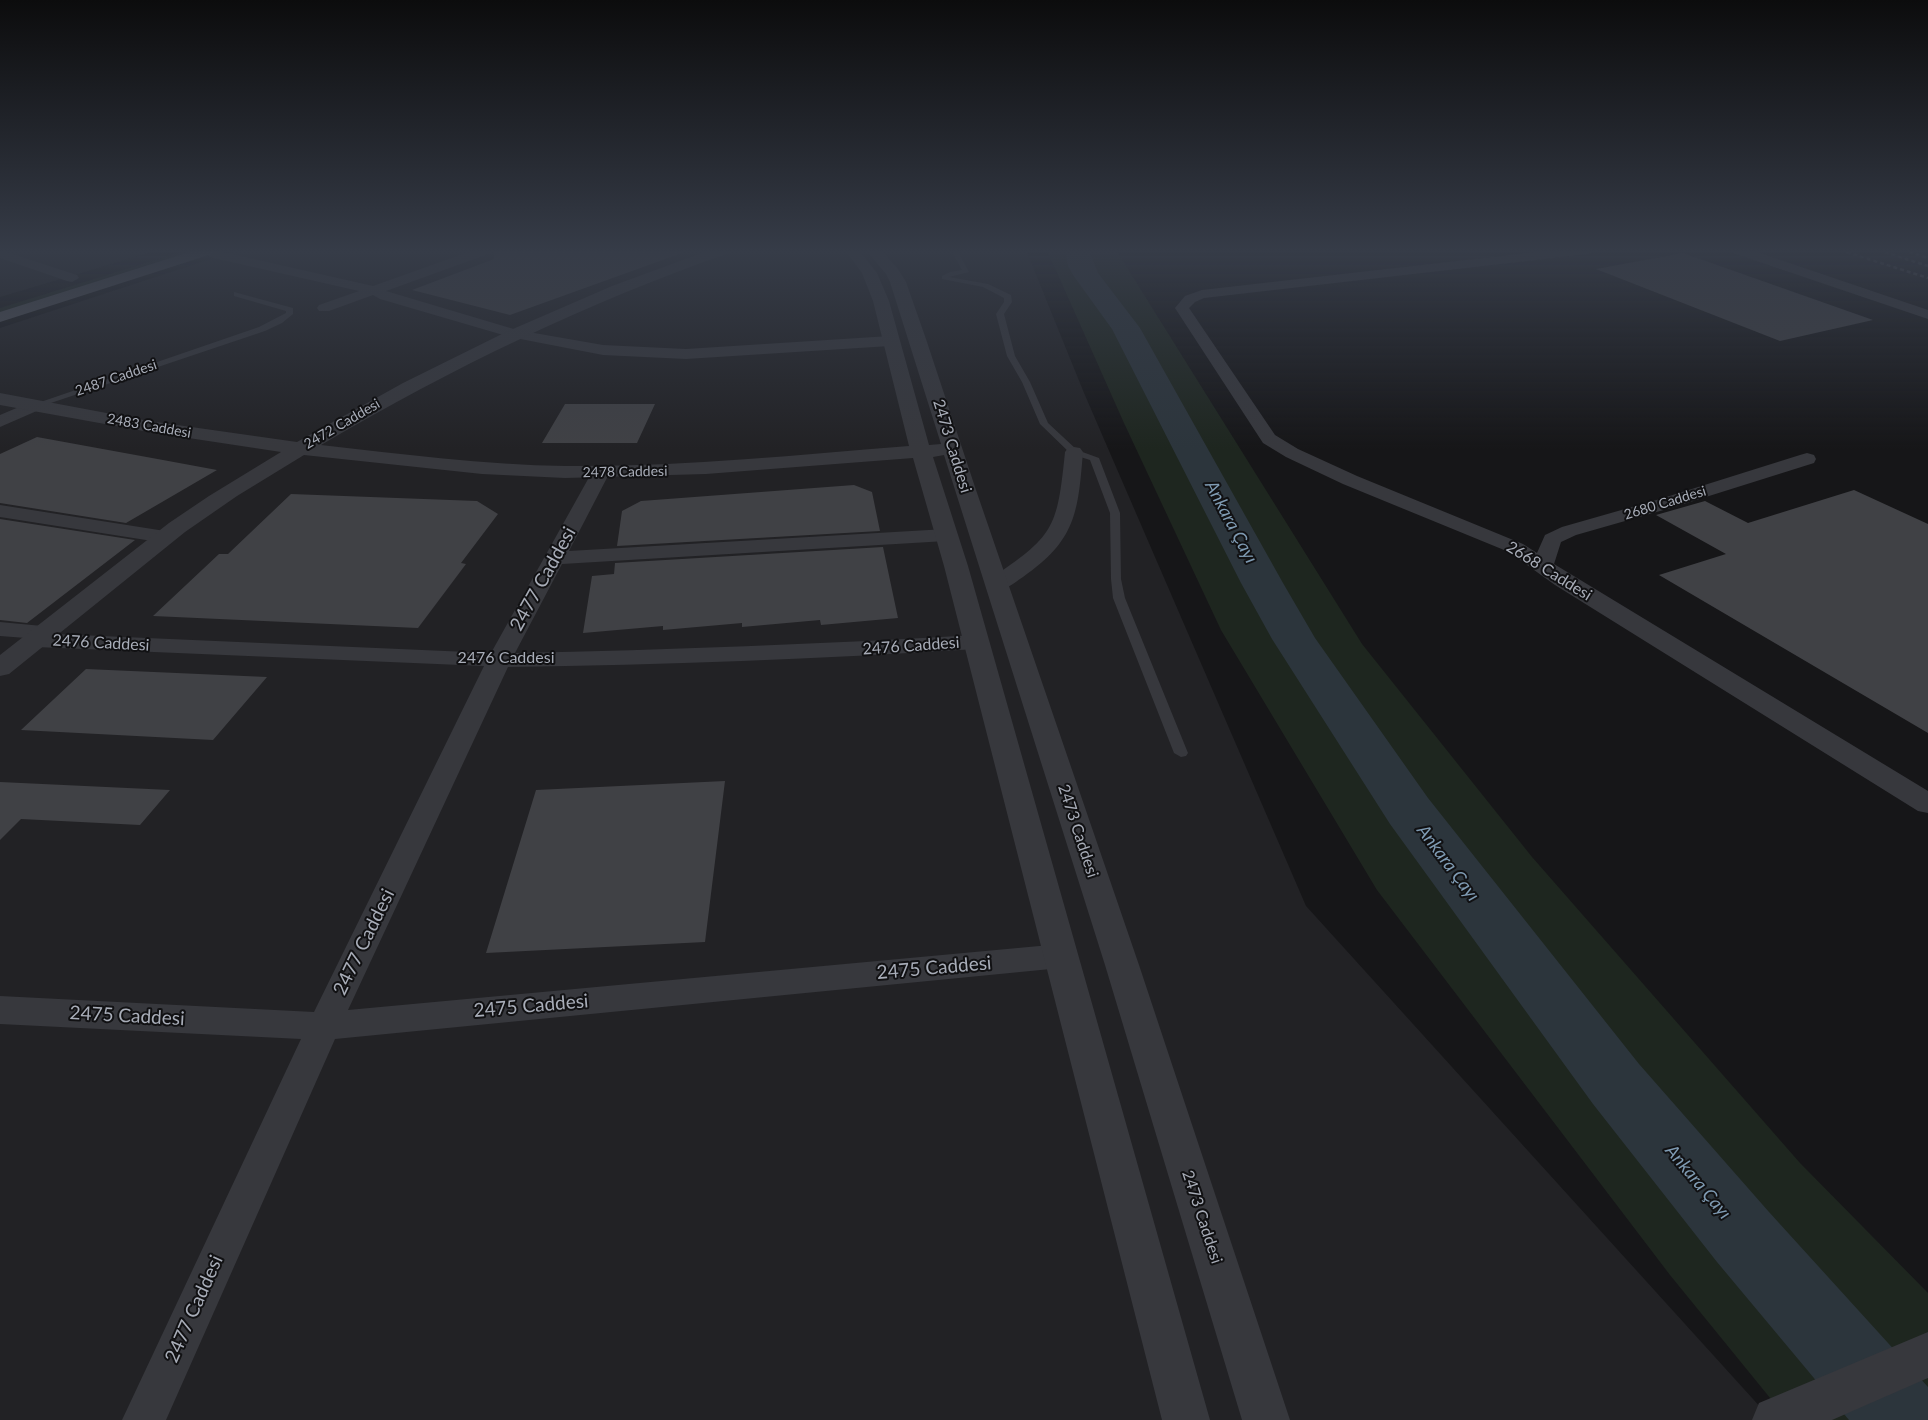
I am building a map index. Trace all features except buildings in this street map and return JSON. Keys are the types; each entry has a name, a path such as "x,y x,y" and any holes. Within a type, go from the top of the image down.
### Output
{"street":[{"path":"454,316 515,334 603,350 665,354 890,341"},
{"name":"2472 Caddesi","path":"0,668 165,537 218,500 298,450 400,391 554,316"},
{"name":"2473 Caddesi","path":"884,316 976,642 1186,1420"},
{"name":"2473 Caddesi","path":"909,316 1122,965 1266,1420"},
{"name":"2668 Caddesi","path":"1187,316 1269,439 1292,453 1350,480 1516,548 1928,804"},
{"name":"2483 Caddesi","path":"0,399 166,430 298,450"},
{"name":"2487 Caddesi","path":"0,422 33,406"},
{"name":"2478 Caddesi","path":"298,450 487,468 601,472 680,471 952,449"},
{"path":"997,586 1039,554 1057,534 1069,500 1074,452"},
{"name":"2680 Caddesi","path":"1543,566 1552,538 1569,531 1667,503 1807,459"},
{"name":"2477 Caddesi","path":"144,1420 324,1026 499,660 601,472"},
{"path":"0,511 165,537"},
{"path":"554,558 946,535"},
{"name":"2476 Caddesi","path":"0,629 40,636 499,660 634,658 824,651 976,642"},
{"name":"2475 Caddesi","path":"0,1010 324,1026 1061,956"},
{"path":"1776,1420 1928,1355"}],"lane":[{"name":"2487 Caddesi","path":"33,406 262,329 286,316"},
{"path":"1001,316 1010,356 1026,382 1044,424 1074,452 1094,458 1115,513 1116,579 1119,598 1181,753"}],"shaded area":[{"path":"36,316 1053,316 1084,393 1306,906 1772,1420 0,1420 0,328"},
{"path":"1076,316 1157,316 1362,644 1532,857 1800,1163 1928,1293 1928,1420 1788,1420 1670,1275 1377,890 1221,630 1124,423"}],"waterway":[{"name":"Ankara Çayı","path":"1117,316 1126,328 1262,583 1294,639 1409,811 1616,1084 1743,1237 1902,1420"}]}
